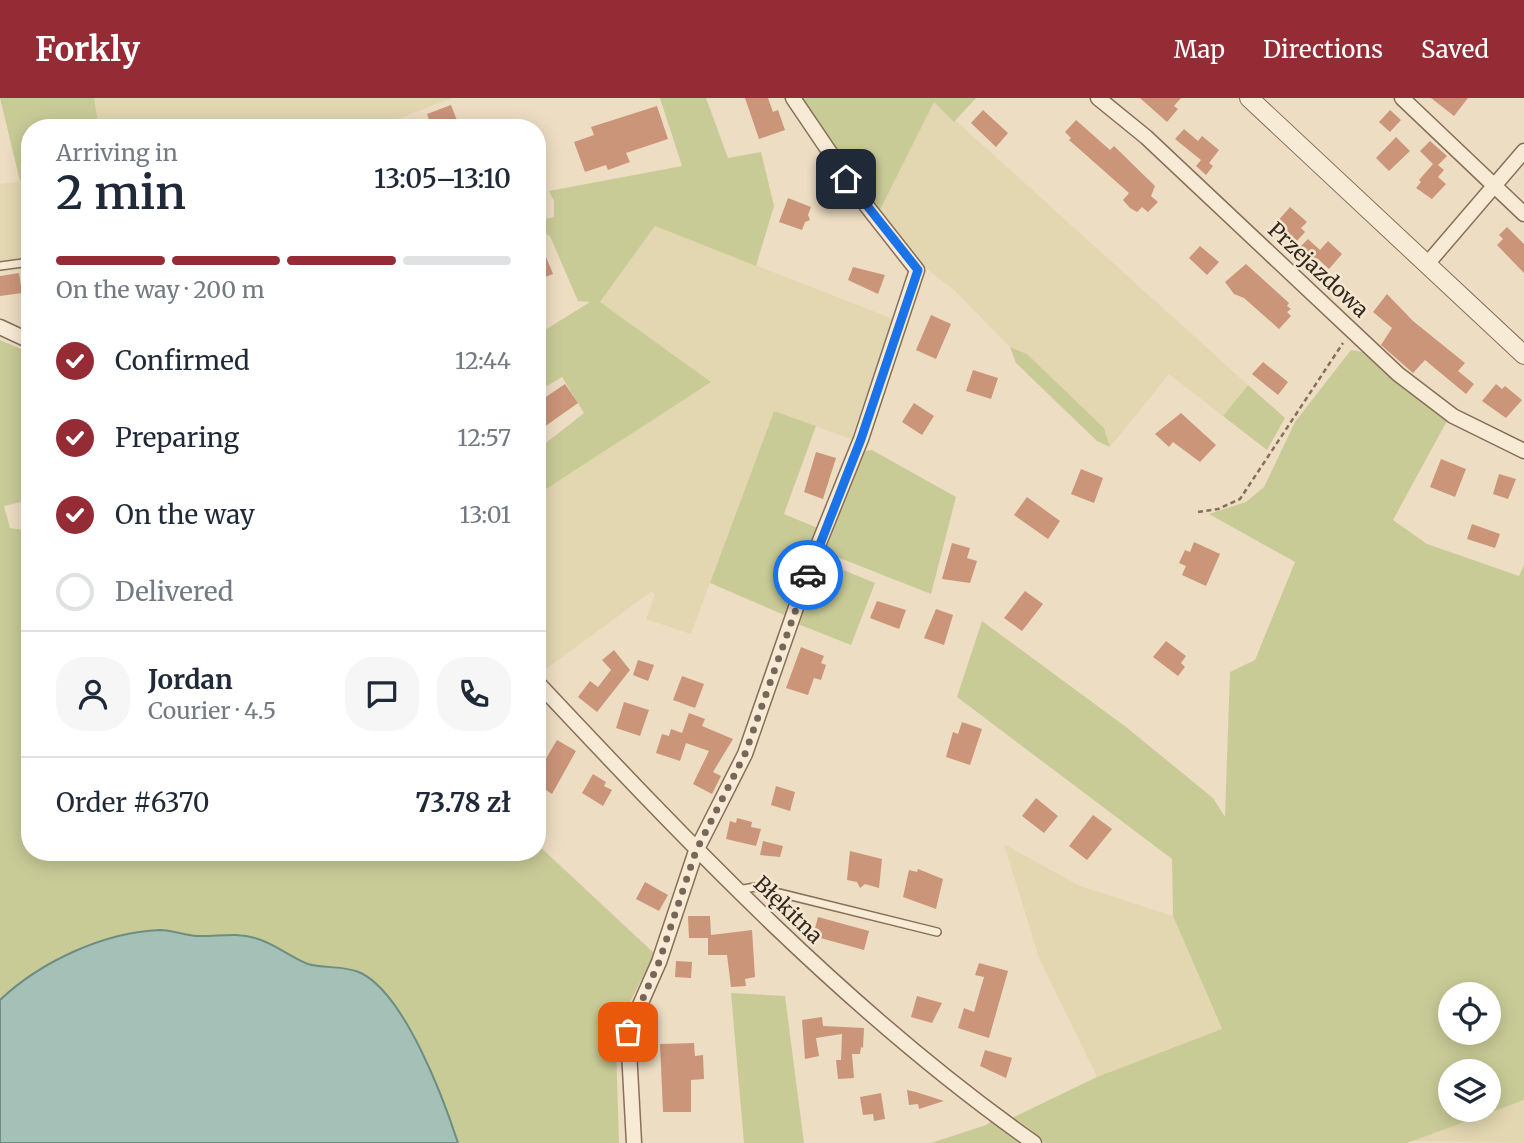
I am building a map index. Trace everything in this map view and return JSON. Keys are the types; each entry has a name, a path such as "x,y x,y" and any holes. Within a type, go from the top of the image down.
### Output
{"street":[{"path":"634,1143 628,1032 659,962 696,851 745,754 816,553 861,439 918,270 862,200 793,98"},
{"name":"Przejazdowa","path":"1098,98 1146,137 1398,374 1453,416 1524,451"},
{"path":"1249,98 1524,355"},
{"path":"1402,98 1524,214"},
{"path":"1428,263 1524,151"},
{"path":"0,327 21,337"},
{"name":"Błękitna","path":"546,692 696,851 798,951 994,1115 1034,1143"}],"lane":[{"path":"0,266 21,263"},
{"path":"737,890 755,887 937,932"}],"path":[{"path":"1198,512 1218,509 1240,499 1343,342 1354,332"}],"shaded area":[{"path":"94,98 452,98 398,119 98,119"},
{"path":"934,101 1248,385 1223,416 1169,374 1110,447 1104,428 1027,354 1010,347 954,290 920,264 879,212"},
{"path":"21,181 21,259 0,262 0,184"},
{"path":"655,226 893,319 851,439 774,411 691,634 646,619 655,595 652,591 546,669 546,489 710,382 600,302"},
{"path":"1004,844 1080,886 1173,916 1222,1030 1097,1077 1039,958"},
{"path":"160,930 197,936 248,936 269,943 308,964 361,973 393,1002 407,1024 443,1100 458,1143 0,1143 0,1000 34,973 74,952 117,936"},
{"path":"1524,1100 1524,1143 1411,1141 1463,1122 1501,1122 1501,1108"}],"green space":[{"path":"0,98 94,98 98,119 21,119 20,181"},
{"path":"660,98 706,98 728,158 761,152 774,206 756,266 655,226 600,302 711,382 546,489 546,443 584,413 562,377 546,387 546,329 590,302 578,301 550,236 546,234 546,219 554,217 554,201 549,191 682,166"},
{"path":"799,98 976,98 954,122 934,102 879,212 862,193"},
{"path":"0,340 21,349 21,502 4,506 10,528 21,530 21,861 546,861 546,852 655,954 620,1021 616,1046 619,1143 458,1143 416,1039 393,1001 380,987 356,973 304,962 252,936 199,936 153,930 112,938 52,964 0,1000"},
{"path":"1010,347 1027,354 1104,428 1110,447 1097,441 1016,363"},
{"path":"1351,350 1363,352 1448,419 1393,520 1427,544 1519,576 1524,565 1524,1100 1501,1108 1501,1059 1438,1059 1438,1122 1464,1122 1407,1143 1045,1143 1012,1118 1097,1077 1222,1029 1173,916 1172,859 957,697 982,621 1126,727 1213,798 1225,817 1230,672 1255,660 1295,562 1209,514 1246,502 1264,487 1295,422"},
{"path":"1248,385 1285,418 1267,450 1223,416"},
{"path":"774,411 816,426 784,514 820,529 789,617 710,583"},
{"path":"872,450 956,497 931,594 827,553 825,546 854,466 865,451"},
{"path":"821,561 875,583 851,645 798,624"},
{"path":"731,993 785,996 804,1143 744,1143"},
{"path":"992,1121 1023,1143 931,1143 986,1125"}],"building":[{"path":"745,98 768,98 773,112 778,110 785,130 759,139"},
{"path":"1140,98 1181,98 1174,106 1178,109 1167,122"},
{"path":"1431,98 1468,98 1454,116"},
{"path":"451,105 456,119 429,119 427,114"},
{"path":"657,106 668,139 626,153 630,162 608,170 606,165 585,172 574,142 594,135 591,127"},
{"path":"983,110 1008,133 996,147 971,123"},
{"path":"1390,110 1401,120 1390,132 1379,122"},
{"path":"1076,120 1110,150 1114,146 1155,186 1151,196 1158,202 1148,212 1142,207 1137,212 1130,208 1123,200 1129,193 1069,140 1071,138 1065,132"},
{"path":"1184,129 1198,141 1202,136 1219,150 1209,163 1213,166 1206,175 1196,166 1201,160 1175,139"},
{"path":"1396,137 1410,151 1389,171 1376,158"},
{"path":"1430,141 1447,156 1438,165 1444,170 1438,177 1446,184 1432,199 1416,188 1421,182 1419,180 1433,164 1420,151"},
{"path":"788,198 811,207 808,215 810,220 805,222 802,230 779,222"},
{"path":"1290,207 1307,222 1301,228 1305,232 1296,242 1276,223"},
{"path":"1507,227 1524,244 1524,273 1497,245 1503,239 1499,235"},
{"path":"1308,239 1320,250 1328,241 1342,254 1329,269 1317,258 1309,267 1294,253"},
{"path":"1200,246 1219,262 1207,275 1189,258"},
{"path":"546,257 553,274 546,277"},
{"path":"1246,264 1289,303 1287,306 1291,309 1287,312 1291,316 1279,329 1244,298 1234,294 1225,282"},
{"path":"853,267 885,275 878,294 848,280"},
{"path":"19,273 21,293 0,296 0,276"},
{"path":"1387,294 1413,321 1465,363 1458,371 1474,384 1466,394 1425,360 1413,373 1381,345 1392,328 1373,312"},
{"path":"931,315 951,324 936,359 916,350"},
{"path":"1263,362 1288,382 1278,395 1252,374"},
{"path":"973,370 998,378 991,399 966,391"},
{"path":"565,384 578,403 546,426 546,397"},
{"path":"1496,384 1502,389 1505,386 1522,400 1506,418 1482,401"},
{"path":"914,403 934,416 922,435 902,422"},
{"path":"1181,413 1216,445 1200,462 1173,442 1169,447 1155,434"},
{"path":"816,452 836,458 823,499 804,492"},
{"path":"1441,459 1466,469 1455,497 1430,487"},
{"path":"1081,469 1103,478 1094,503 1071,494"},
{"path":"1499,474 1516,479 1508,499 1493,494"},
{"path":"1027,497 1060,521 1048,539 1014,515"},
{"path":"1472,524 1500,534 1495,548 1467,539"},
{"path":"1194,542 1220,554 1206,586 1182,575 1186,566 1179,563 1185,550 1190,552"},
{"path":"952,543 970,548 967,558 977,561 970,583 942,579"},
{"path":"1025,591 1043,604 1022,631 1004,618"},
{"path":"877,601 906,610 899,629 870,618"},
{"path":"936,609 953,615 944,645 924,638"},
{"path":"1166,641 1186,656 1181,663 1185,667 1178,676 1153,657"},
{"path":"801,647 824,656 821,663 826,665 821,680 814,678 808,695 786,688"},
{"path":"614,650 630,670 597,712 578,697 590,681 598,687 611,670 602,660"},
{"path":"638,660 654,665 648,681 633,675"},
{"path":"682,676 704,684 695,708 673,700"},
{"path":"624,702 649,710 640,736 616,728"},
{"path":"689,713 705,719 702,726 733,739 713,772 721,776 712,794 693,784 709,751 686,743 680,761 656,753 662,734 669,736 671,729 682,733"},
{"path":"962,722 982,729 970,765 946,757 953,732 958,734"},
{"path":"557,740 576,751 552,794 546,790 546,759"},
{"path":"593,774 606,782 604,786 612,790 603,806 582,793"},
{"path":"776,786 795,792 790,811 771,805"},
{"path":"1036,798 1058,816 1044,833 1022,816"},
{"path":"1093,815 1112,829 1087,860 1069,846"},
{"path":"737,818 752,822 751,827 761,829 756,846 726,839 730,821 736,823"},
{"path":"763,841 783,846 780,857 760,855"},
{"path":"850,851 882,859 879,888 865,884 860,888 857,882 847,880"},
{"path":"918,869 943,879 936,909 903,897 909,870 917,872"},
{"path":"645,882 668,895 659,911 636,899"},
{"path":"688,916 710,916 711,935 752,930 755,977 745,979 746,986 731,987 727,955 708,955 708,938 689,938"},
{"path":"818,917 869,931 864,950 813,936"},
{"path":"676,961 692,962 691,978 675,977"},
{"path":"979,963 1008,971 989,1038 958,1028 964,1008 974,1012 984,977 975,975"},
{"path":"917,996 942,1003 932,1023 911,1017"},
{"path":"822,1017 823,1026 864,1028 863,1048 861,1047 860,1054 852,1054 854,1078 838,1079 836,1060 841,1060 842,1034 816,1038 819,1056 805,1059 802,1020"},
{"path":"694,1043 695,1056 703,1055 704,1079 691,1080 691,1112 663,1112 660,1044"},
{"path":"985,1050 1012,1058 1006,1078 980,1066"},
{"path":"907,1090 944,1101 919,1109 918,1104 909,1105"},
{"path":"881,1093 885,1119 874,1121 873,1114 863,1115 860,1097"}],"way so far":[{"path":"628,1032 659,962 696,851 745,754 808,575"}],"route":[{"path":"808,575 861,439 918,270 846,179"}]}
